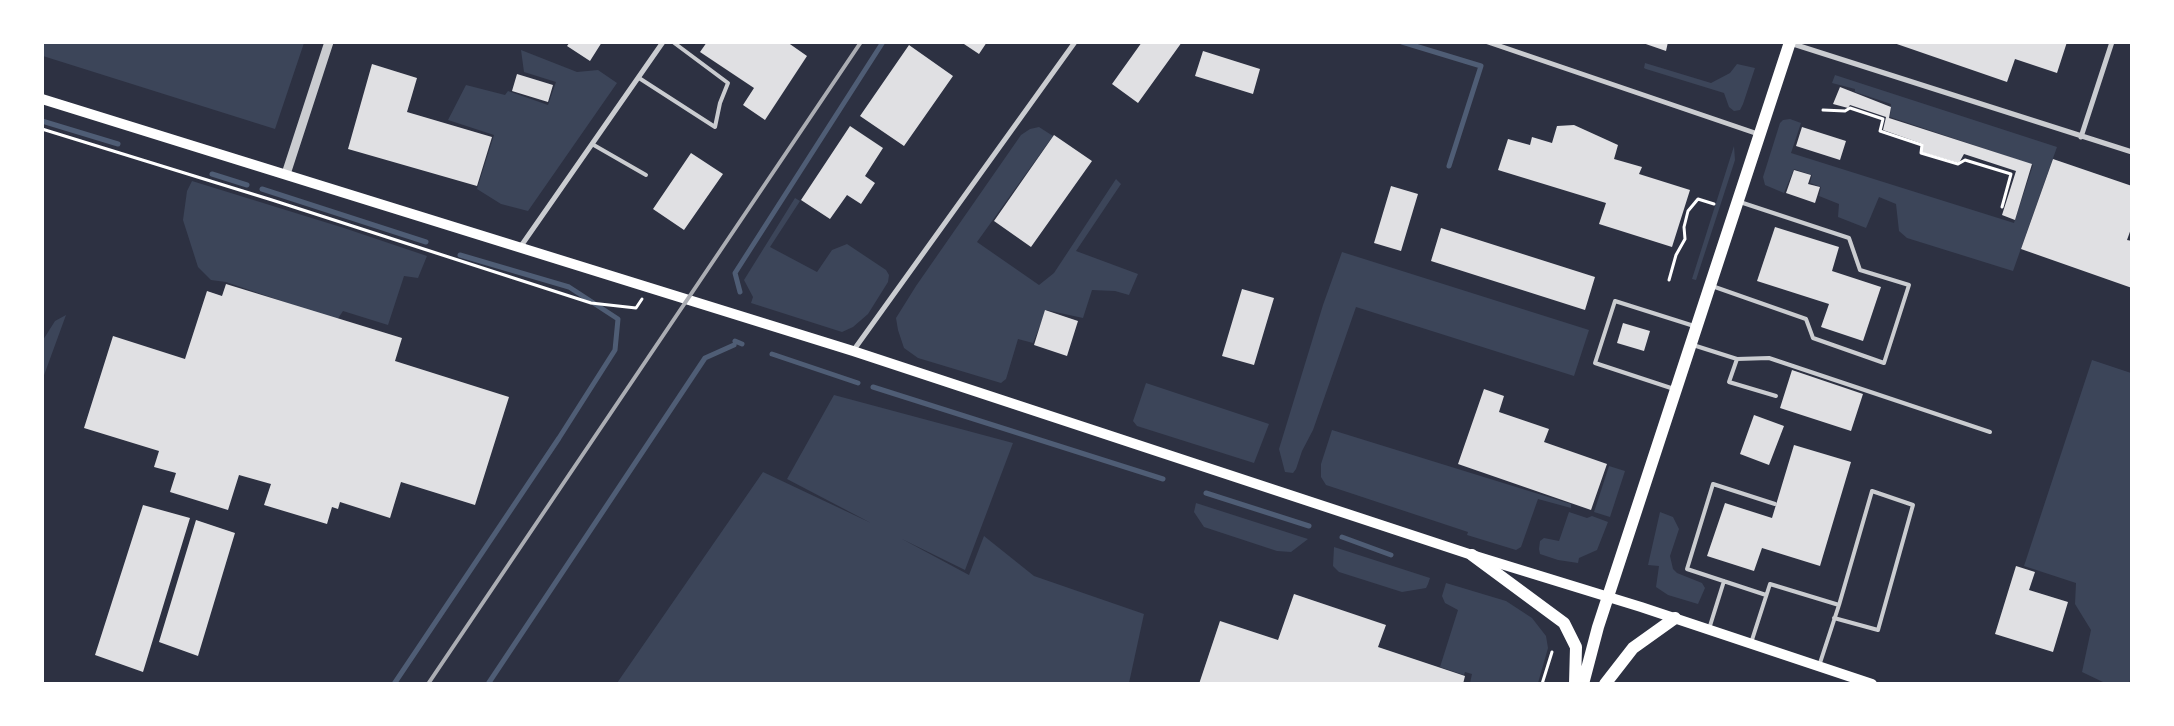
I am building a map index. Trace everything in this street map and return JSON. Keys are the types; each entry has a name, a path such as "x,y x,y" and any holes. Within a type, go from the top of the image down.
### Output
{"main road":[{"path":"1582,684 1696,326 1790,43"},
{"path":"42,99 853,350 1472,555 1675,618 1872,684"},
{"path":"1472,555 1564,623 1576,647 1575,684"},
{"path":"1605,684 1633,648 1675,618"}],"street":[{"path":"286,174 329,42"},
{"path":"520,246 663,42"},
{"path":"853,350 1074,42"},
{"path":"1488,42 1759,134"},
{"path":"2082,137 2112,42"},
{"path":"1790,43 2132,152"}],"lane":[{"path":"639,78 715,127 720,103 728,83 673,42"},
{"path":"592,144 646,175"},
{"path":"1710,285 1806,319 1813,338 1884,363 1909,285 1860,270 1849,238 1737,201"},
{"path":"1676,390 1595,364 1615,301 1696,326"},
{"path":"1690,345 1737,359 1770,358 1990,432"},
{"path":"1737,359 1729,382 1776,396"},
{"path":"1766,594 1687,569 1713,484 1775,504"},
{"path":"1819,666 1872,491 1913,505 1878,630 1834,618"},
{"path":"1709,629 1724,581"},
{"path":"1751,643 1770,584 1838,605"}],"path":[{"path":"1823,110 1846,110 1850,108 1883,119 1880,131 1922,145 1921,153 1958,164 1965,160 2011,174 2002,207"},
{"path":"42,130 266,198 591,303 636,308 651,287"},
{"path":"1669,280 1676,255 1685,239 1684,227 1688,211 1698,199 1714,204"},
{"path":"1542,684 1552,652"}],"shaded area":[{"path":"42,43 304,43 275,129 43,56"},
{"path":"521,50 577,72 598,70 617,83 528,211 501,204 477,189 494,135 448,120 466,85 505,95 508,91 548,105 556,82 524,72"},
{"path":"1645,63 1711,83 1730,73 1737,64 1755,68 1743,104 1740,110 1734,111 1729,107 1724,93 1646,69 1644,68"},
{"path":"1835,75 2057,147 2013,271 1907,238 1899,231 1896,204 1879,197 1866,228 1838,217 1839,204 1819,196 1821,187 1810,183 1812,175 1794,169 1784,193 1765,185 1763,177 1780,123 1783,120 1790,119 1801,123 1791,153 2014,223 2033,165 1890,117 1891,104 1855,92 1855,89 1832,83"},
{"path":"1039,127 1053,136 977,242 1039,285 1054,273 1116,179 1121,184 1076,251 1138,274 1129,295 1115,291 1092,290 1083,318 1046,310 1033,343 1018,339 1006,379 1001,383 918,358 904,348 896,318 916,286 1021,135 1030,129"},
{"path":"1734,146 1735,160 1696,280 1692,279"},
{"path":"192,181 427,256 418,278 404,276 388,325 343,311 337,320 226,282 211,280 198,267 183,220 187,191"},
{"path":"795,198 800,201 770,247 817,272 832,250 847,244 886,270 889,275 888,282 868,314 853,327 842,332 751,303 753,297 744,280"},
{"path":"1342,252 1589,330 1574,376 1356,307 1313,430 1302,451 1296,469 1293,473 1285,472 1279,449 1323,305"},
{"path":"66,315 43,378 43,340 55,321"},
{"path":"2092,360 2131,373 2132,674 2129,683 2105,683 2082,672 2091,630 2075,604 2076,583 2024,566"},
{"path":"1146,383 1269,424 1254,463 1137,426 1133,421"},
{"path":"834,395 1013,443 965,570 902,539 969,575 984,536 1034,576 1144,614 1129,683 617,683 763,472 871,523 787,479"},
{"path":"1332,430 1571,504 1571,508 1538,499 1521,547 1516,550 1467,535 1468,532 1326,485 1321,477 1321,464"},
{"path":"1609,466 1625,471 1610,517 1594,512"},
{"path":"1196,503 1308,539 1291,552 1277,551 1204,527 1194,512"},
{"path":"1569,512 1587,518 1592,516 1608,522 1597,550 1579,558 1578,563 1558,560 1540,554 1539,549 1540,541 1544,538 1559,541"},
{"path":"1660,512 1673,517 1679,529 1670,556 1673,569 1677,573 1702,583 1705,588 1698,604 1668,595 1656,587 1659,566 1648,565"},
{"path":"1334,547 1430,578 1428,584 1426,588 1402,592 1339,572 1333,566"},
{"path":"1446,583 1506,601 1532,618 1546,636 1548,648 1538,683 1470,683 1472,674 1465,672 1464,675 1440,667 1458,610 1445,603 1442,596"}],"building":[{"path":"570,42 602,42 590,61 567,46"},
{"path":"707,42 787,42 807,56 765,120 743,105 754,88 700,52"},
{"path":"961,42 987,42 979,54"},
{"path":"1142,42 1182,42 1138,103 1112,84"},
{"path":"1640,42 1668,42 1666,51"},
{"path":"1891,42 2067,42 2057,73 2015,59 2007,82"},
{"path":"909,45 953,76 904,146 860,116"},
{"path":"1203,51 1260,69 1253,94 1195,76"},
{"path":"372,64 417,78 407,112 492,137 477,186 348,149"},
{"path":"517,74 553,85 548,102 512,91"},
{"path":"1840,87 1891,107 1889,118 2032,164 2015,220 2002,215 2016,171 1964,154 1959,163 1921,152 1923,144 1883,130 1886,117 1850,105 1848,108 1833,104"},
{"path":"1574,125 1618,145 1614,159 1642,167 1639,174 1690,190 1672,247 1599,224 1606,203 1498,170 1508,139 1530,145 1532,137 1552,143 1557,126"},
{"path":"850,126 883,148 865,176 875,183 861,204 847,195 830,219 801,200"},
{"path":"1802,127 1846,141 1840,160 1796,146"},
{"path":"1054,135 1092,161 1031,247 994,221"},
{"path":"691,153 723,174 684,230 653,209"},
{"path":"2053,159 2132,186 2132,226 2127,240 2132,241 2132,288 2021,249"},
{"path":"1794,170 1811,175 1808,184 1820,187 1815,203 1786,193"},
{"path":"1391,186 1418,194 1401,251 1374,243"},
{"path":"1775,227 1839,247 1832,271 1881,287 1863,341 1821,327 1829,304 1757,281"},
{"path":"1441,228 1595,277 1585,310 1431,261"},
{"path":"226,284 402,338 395,361 509,397 475,505 401,482 390,518 340,502 338,509 332,507 327,524 264,505 271,484 239,475 228,510 170,492 176,473 154,467 159,451 84,428 113,336 185,359 207,291 222,296"},
{"path":"1242,289 1274,298 1254,365 1222,356"},
{"path":"1045,310 1078,321 1067,356 1034,345"},
{"path":"1623,323 1650,331 1644,351 1617,343"},
{"path":"1792,370 1863,394 1851,431 1780,408"},
{"path":"1484,389 1504,396 1499,412 1549,429 1544,442 1607,464 1591,510 1458,464"},
{"path":"1754,415 1784,426 1769,465 1740,454"},
{"path":"1794,445 1851,462 1820,566 1762,548 1754,571 1707,556 1725,503 1772,518"},
{"path":"143,505 190,518 143,672 95,655"},
{"path":"196,520 235,533 198,656 159,642"},
{"path":"2016,566 2035,572 2029,590 2068,602 2053,652 1995,634"},
{"path":"1294,594 1386,625 1378,647 1465,676 1463,684 1199,684 1220,621 1278,640"}],"waterway":[{"path":"740,292 735,273 883,42"},
{"path":"1402,42 1481,66 1449,166"},
{"path":"42,121 118,144"},
{"path":"212,174 247,185"},
{"path":"262,189 426,242"},
{"path":"394,684 559,438 615,350 618,319 569,287 460,255"},
{"path":"735,341 742,344"},
{"path":"488,684 705,358 734,345"},
{"path":"772,354 858,383"},
{"path":"873,387 1163,479"},
{"path":"1206,493 1309,526"},
{"path":"1342,537 1391,555"}],"railway":[{"path":"428,684 861,42"}]}
